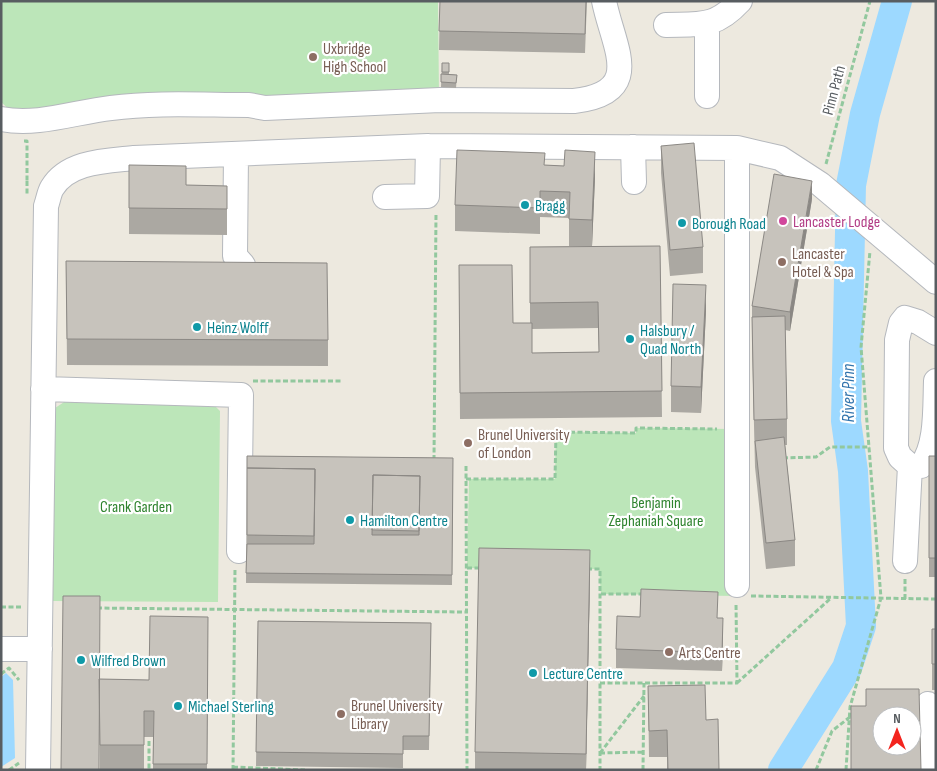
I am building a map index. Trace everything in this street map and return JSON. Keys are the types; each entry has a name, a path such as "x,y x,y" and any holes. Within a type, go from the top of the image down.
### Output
{"street":[{"path":"1,119 13,122 53,119 132,106 249,105 265,108 440,100 574,101 593,99 607,92 615,82 619,69 620,57 604,1"},
{"path":"666,25 707,24 720,20 740,1"},
{"path":"707,24 708,96"},
{"path":"38,770 46,206 52,188 69,172 91,163 134,158 428,146 736,148 780,158 828,191 936,282"},
{"path":"385,197 427,196 428,146"},
{"path":"634,147 634,182"},
{"path":"736,148 735,429 739,592"},
{"path":"236,154 235,256 243,265"},
{"path":"936,333 918,322 905,318 901,323 897,340 896,448 900,457 910,466 920,466 929,458 935,444 936,381"},
{"path":"43,389 241,395 239,551"},
{"path":"905,561 910,466"},
{"path":"1,649 40,649"},
{"path":"928,704 931,770"}],"path":[{"name":"Pinn Path","path":"828,191 870,1"},
{"path":"18,141 27,141 27,181 52,188"},
{"path":"434,460 436,204"},
{"path":"846,770 850,707 881,598 861,347 870,249"},
{"path":"466,479 555,479 556,432 636,433 636,428 735,429"},
{"path":"780,458 816,457 830,448 870,447"},
{"path":"466,466 467,770"},
{"path":"467,568 486,568"},
{"path":"581,569 600,569 600,770"},
{"path":"737,683 739,592 831,597 936,599"},
{"path":"600,594 649,594"},
{"path":"600,683 737,683 831,597"},
{"path":"1,607 40,607"},
{"path":"87,608 466,612"},
{"path":"234,609 232,769 305,770"},
{"path":"643,770 644,683"},
{"path":"600,753 644,696"},
{"path":"816,770 832,731 850,717"},
{"path":"149,741 149,770"},
{"path":"600,753 644,752"}],"green space":[{"path":"1,1 438,1 439,95 12,112 1,102"},
{"name":"Crank Garden","path":"78,393 210,401 220,411 218,602 53,601 55,408"},
{"name":"Benjamin Zephaniah Square","path":"636,428 735,429 736,596 601,594 599,569 467,568 469,479 555,479 556,432 636,433"}],"water":[{"path":"6,673 13,680 15,758 1,767 1,677"}],"building":[{"path":"440,1 586,1 585,34 439,31"},
{"path":"442,63 449,63 449,72 442,72"},
{"path":"441,74 457,75 456,83 441,82"},
{"name":"Borough Road","path":"694,143 703,247 670,250 661,146"},
{"path":"457,150 545,153 544,165 564,166 565,150 595,152 592,220 569,219 570,192 540,191 540,208 455,205"},
{"path":"129,165 186,166 186,185 227,186 227,209 129,208"},
{"name":"Lancaster Hotel & Spa","path":"774,174 812,181 790,312 752,306"},
{"name":"Halsbury / Quad North","path":"660,246 662,391 460,393 459,265 512,265 513,323 532,323 532,353 599,352 598,302 530,303 530,247"},
{"name":"Heinz Wolff","path":"66,261 327,263 328,340 67,339"},
{"path":"673,284 706,285 701,387 671,386"},
{"path":"785,316 787,419 754,420 752,317"},
{"path":"784,437 795,540 766,543 755,441"},
{"path":"247,456 453,458 452,575 246,573 247,544 314,544 315,478 315,469 247,468","holes":["373,475 420,476 419,535 372,535"]},
{"path":"929,456 936,456 936,558 929,558"},
{"path":"247,468 315,469 314,536 247,535"},
{"path":"373,475 420,476 419,531 372,530"},
{"name":"Lecture Centre","path":"479,548 590,550 586,754 475,752"},
{"name":"Arts Centre","path":"641,589 718,592 717,618 723,618 722,653 616,649 617,616 640,617"},
{"name":"Wilfred Brown","path":"63,596 100,596 99,770 61,770"},
{"name":"Michael Sterling","path":"150,616 208,617 207,764 153,764 154,711 144,711 144,745 100,745 99,679 149,680"},
{"path":"258,621 431,623 429,736 403,736 403,754 256,752"},
{"path":"932,629 936,629 936,664 932,664"},
{"path":"705,685 706,720 718,719 719,770 668,770 667,730 649,731 648,686"},
{"path":"866,689 919,689 919,706 872,706 872,756 921,756 921,770 851,770 851,706 866,706"}],"waterway":[{"name":"River Pinn","path":"783,770 847,668 861,626 853,471 846,421 851,185 865,114 897,1"}],"place":[{"name":"Uxbridge High School","path":"313,57"},
{"name":"Bragg","path":"525,205"},
{"name":"Lancaster Lodge","path":"783,221"},
{"name":"Borough Road","path":"682,223"},
{"name":"Lancaster Hotel & Spa","path":"782,262"},
{"name":"Heinz Wolff","path":"197,327"},
{"name":"Halsbury / Quad North","path":"630,339"},
{"name":"Brunel University of London","path":"468,443"},
{"name":"Hamilton Centre","path":"350,520"},
{"name":"Arts Centre","path":"669,652"},
{"name":"Wilfred Brown","path":"81,660"},
{"name":"Lecture Centre","path":"533,673"},
{"name":"Michael Sterling","path":"178,706"},
{"name":"Brunel University Library","path":"341,714"}]}
